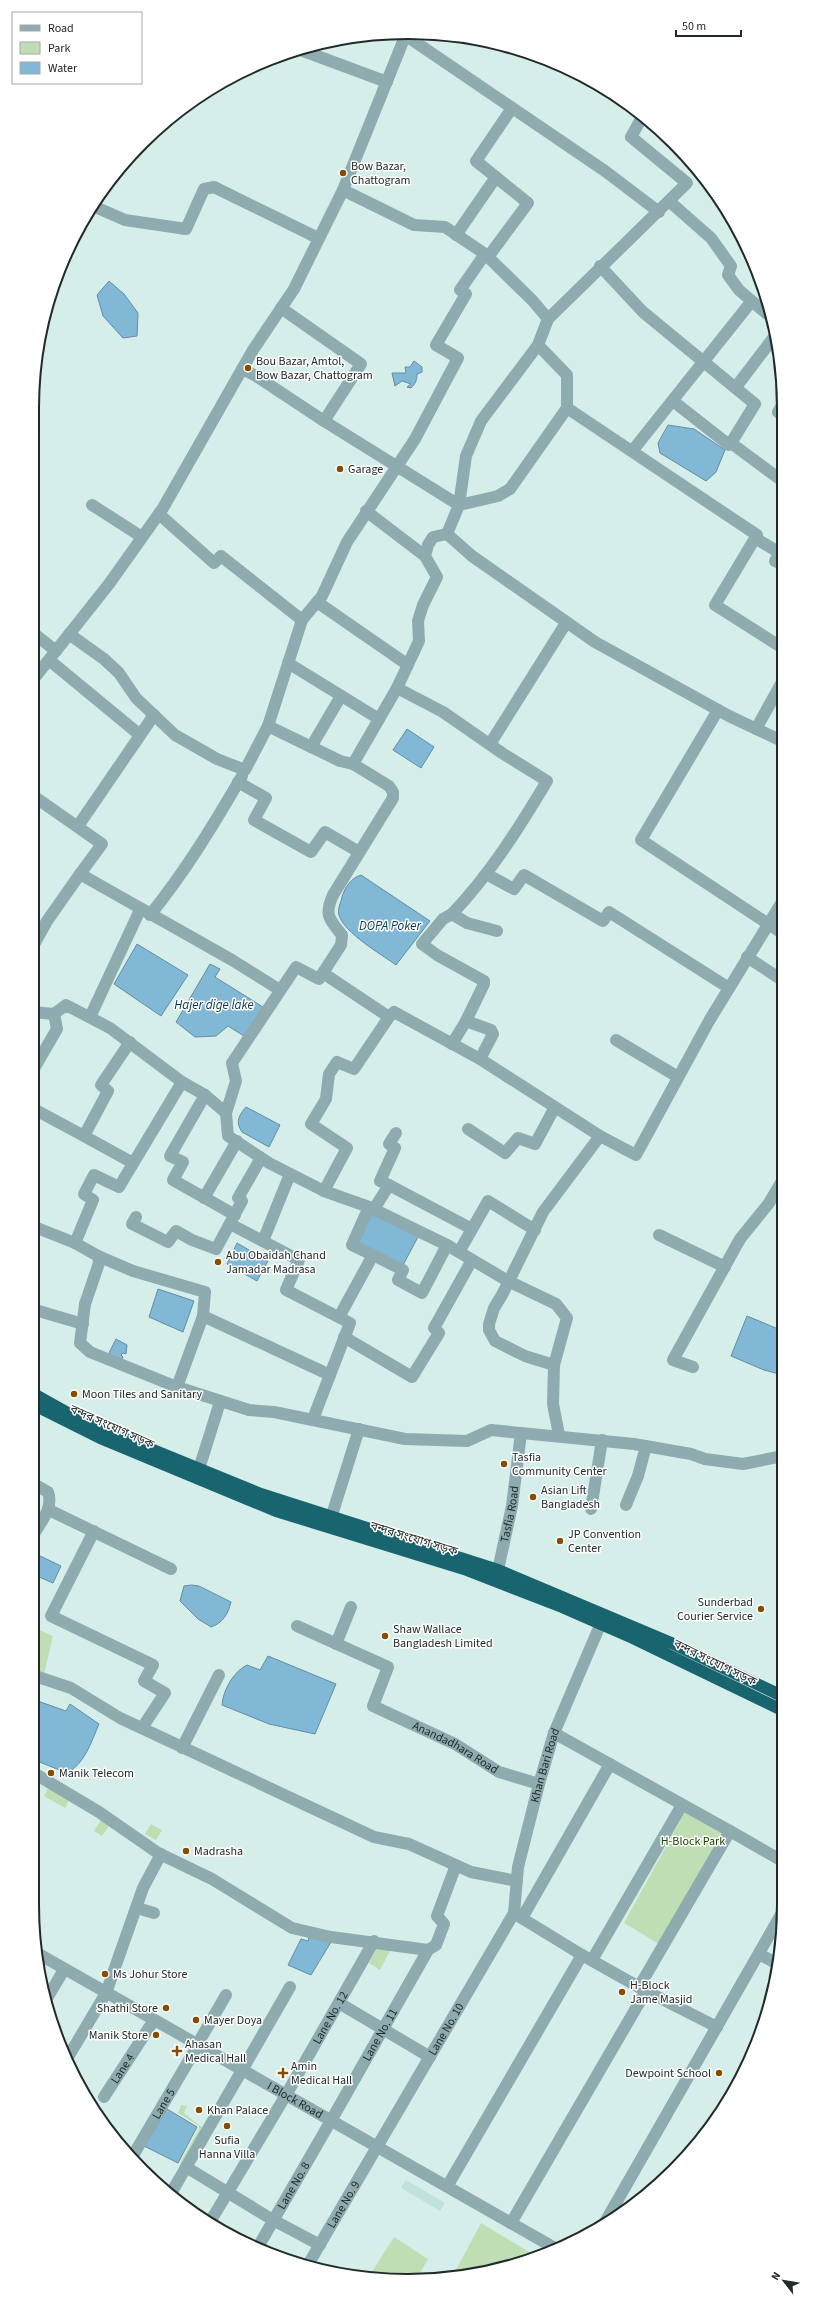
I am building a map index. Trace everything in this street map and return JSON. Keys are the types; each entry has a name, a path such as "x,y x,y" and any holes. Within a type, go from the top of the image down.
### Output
{"highway":[{"name":"বন্দর সংযোগ সড়ক","path":"39,1397 82,1421 261,1494 331,1518 498,1570 663,1639 777,1694"},
{"name":"বন্দর সংযোগ সড়ক","path":"39,1408 100,1438 270,1509 464,1569 600,1623 777,1708"}],"street":[{"path":"39,672 159,514 242,369 294,289 343,190 404,39"},
{"path":"413,39 605,171 659,212"},
{"path":"309,53 387,82"},
{"path":"90,1017 145,912 169,892 222,812 268,726 302,620 322,596 347,542 396,465 415,439 458,358 436,345 466,294 460,290 528,203 476,161 512,108"},
{"path":"447,534 459,505 466,456 481,421 538,345 548,319 600,266 670,202 687,183 631,137 640,121"},
{"path":"456,235 496,177"},
{"path":"98,208 126,220 186,229 204,189 214,187 318,238"},
{"path":"343,190 414,225 445,227 486,256 533,301 548,319"},
{"path":"670,202 702,229 722,250 731,266 728,275 751,302 764,312"},
{"path":"600,266 643,312 755,404 731,443"},
{"path":"633,450 751,302"},
{"path":"281,308 361,364 324,421"},
{"path":"736,387 771,341"},
{"path":"242,369 256,376 324,421 459,505 498,496 510,489 567,408 567,375 538,345"},
{"path":"673,401 729,445 731,443 777,477"},
{"path":"567,408 633,450 757,535 715,605 777,644"},
{"path":"92,505 142,537"},
{"path":"353,764 397,688 419,641 418,621 423,604 437,577 425,556 366,511"},
{"path":"159,514 214,563 221,556 302,620"},
{"path":"425,556 428,545 433,537 447,534"},
{"path":"447,534 472,556 566,623 616,655 718,710 777,739"},
{"path":"755,538 777,553"},
{"path":"317,602 408,665"},
{"path":"490,744 566,623"},
{"path":"69,634 104,659 119,673 136,698 175,734 217,758 245,770"},
{"path":"39,638 56,651"},
{"path":"48,660 140,735"},
{"path":"288,663 379,719"},
{"path":"397,688 443,712 547,781 511,840 486,874 452,914 443,919 422,944 437,955 484,981 484,984 466,1021 452,1044"},
{"path":"756,729 777,691"},
{"path":"311,747 341,696"},
{"path":"718,710 641,840 777,929"},
{"path":"78,826 154,715"},
{"path":"268,726 340,761 353,764 389,786 393,792 393,798 359,852 328,906 328,917 342,935 341,945 319,979 296,966 232,1063 236,1081 226,1113 228,1136 261,1158 290,1174 324,1191 371,1208 447,1245 508,1281 556,1304 567,1318 554,1365 553,1404 559,1435"},
{"path":"238,782 266,798 254,820 311,852 325,832 359,852"},
{"path":"39,800 102,844 80,874 39,936"},
{"path":"80,874 232,960 280,990"},
{"path":"486,874 514,889 524,875 603,921 609,912 729,988"},
{"path":"324,1191 347,1148 311,1124 326,1099 330,1074 337,1062 354,1069 389,1017 394,1012 480,1059 537,1093 555,1107 600,1136 636,1155 678,1077 729,988 777,910"},
{"path":"452,914 467,923 497,931"},
{"path":"747,957 777,977"},
{"path":"323,973 389,1017"},
{"path":"39,1013 54,1014 66,1005 90,1017 110,1028 130,1042 182,1082 205,1095 226,1113"},
{"path":"39,1060 57,1029 54,1014"},
{"path":"466,1021 491,1030 493,1034 480,1059"},
{"path":"616,1040 678,1077"},
{"path":"84,1136 108,1091 101,1085 130,1042"},
{"path":"75,1243 93,1200 84,1194 94,1175 119,1187 182,1082"},
{"path":"205,1095 170,1156 183,1162 173,1180 204,1198 263,1241 299,1260 286,1290 350,1323 313,1420"},
{"path":"468,1129 505,1154 518,1138 535,1144 555,1107"},
{"path":"39,1112 133,1163"},
{"path":"396,1133 389,1144 395,1148 380,1181 472,1229"},
{"path":"554,1365 495,1341 489,1324 494,1308 543,1212 600,1136"},
{"path":"204,1198 237,1141"},
{"path":"136,1217 132,1224 168,1242 176,1231 192,1240 216,1249 242,1201 238,1198 261,1158"},
{"path":"263,1241 290,1174"},
{"path":"389,1185 371,1208 352,1245 403,1270 398,1280 422,1293 447,1245"},
{"path":"694,1367 673,1360 740,1239 769,1203 777,1189"},
{"path":"459,1252 488,1201 535,1230"},
{"path":"39,1229 75,1243 98,1256 132,1271 205,1292 203,1316 177,1387"},
{"path":"659,1235 725,1267"},
{"path":"339,1317 373,1255"},
{"path":"98,1256 99,1263 86,1304 80,1343 90,1352 177,1387 220,1402 249,1410 313,1420 405,1439 468,1441 491,1430 602,1440 646,1446 743,1464 777,1457"},
{"path":"344,1337 412,1377 439,1333 434,1328 472,1260"},
{"path":"39,1314 83,1324"},
{"path":"203,1316 330,1375"},
{"path":"199,1469 220,1402"},
{"path":"331,1518 359,1429"},
{"name":"Tasfia Road","path":"498,1570 512,1506 521,1433"},
{"path":"591,1509 602,1440"},
{"path":"626,1505 638,1476 646,1446"},
{"path":"39,1487 48,1492 49,1510 39,1526"},
{"path":"49,1510 171,1569"},
{"path":"94,1531 51,1616 153,1666 144,1681 165,1693 142,1728"},
{"path":"297,1626 336,1644 351,1607"},
{"name":"Khan Bari Road","path":"518,1916 518,1867 539,1784 554,1733 600,1623"},
{"name":"Anandadhara Road","path":"336,1644 388,1666 373,1706 455,1744 499,1772 539,1784"},
{"path":"182,1748 219,1676"},
{"path":"39,1677 71,1688 120,1718 374,1837 409,1844 471,1872 517,1881"},
{"path":"554,1733 777,1858"},
{"name":"Lane No. 10","path":"376,2148 430,2057 610,1764"},
{"path":"39,1776 99,1812 161,1854 212,1879 292,1928 331,1937 428,1950"},
{"path":"448,2185 682,1805"},
{"path":"511,2223 730,1831"},
{"path":"70,2053 105,1995 143,1888 161,1854"},
{"name":"Lane No. 11","path":"331,2122 428,1950 436,1945 444,1924 437,1916 456,1865"},
{"path":"137,1908 154,1913"},
{"path":"518,1916 587,1958 717,2027"},
{"path":"610,2214 776,1923"},
{"name":"Lane No. 12","path":"212,2218 374,1942"},
{"path":"759,1954 773,1962"},
{"name":"I Block Road","path":"43,1956 105,1995"},
{"name":"I Block Road","path":"44,1963 105,1995 240,2073 331,2122 543,2248"},
{"path":"50,1993 62,1973"},
{"path":"173,2189 290,1987"},
{"name":"Lane 5","path":"135,2152 226,1995"},
{"path":"339,2003 430,2057"},
{"name":"Lane 4","path":"104,2097 153,2022"},
{"name":"Lane No. 8","path":"260,2243 331,2122"},
{"name":"I Block Road","path":"376,2148 448,2185 551,2245"},
{"name":"Lane No. 9","path":"311,2261 376,2148"},
{"path":"186,2167 273,2220 320,2245"}],"shaded area":[{"path":"406,2180 445,2203 440,2211 401,2188"}],"green space":[{"path":"39,1630 53,1636 44,1674 39,1672"},
{"path":"49,1786 70,1798 65,1808 44,1796"},
{"name":"H-Block Park","path":"685,1812 722,1833 659,1944 624,1923"},
{"path":"102,1818 111,1823 102,1836 94,1831"},
{"path":"151,1824 162,1830 156,1840 145,1834"},
{"path":"379,1945 392,1947 380,1970 369,1963"},
{"path":"181,2105 187,2106 184,2113 204,2129 183,2165 180,2163 199,2129 199,2126 178,2113"},
{"path":"481,2223 530,2253 480,2267 456,2271"},
{"path":"394,2237 428,2259 420,2274 372,2272"}],"water":[{"path":"109,281 124,294 138,313 137,336 123,338 103,316 97,295"},
{"path":"414,361 422,367 422,372 417,374 414,385 411,388 407,387 411,384 402,381 395,386 392,373 406,373 405,367 410,367"},
{"path":"668,425 694,429 725,450 716,472 706,481 660,453 658,443"},
{"path":"407,729 434,747 421,768 393,750"},
{"name":"DOPA Poker","path":"361,875 430,921 396,965 355,936 342,922 339,915 339,908 345,890 351,881 357,876"},
{"name":"Hajer dige lake","path":"137,944 188,975 161,1016 114,984"},
{"name":"Hajer dige lake","path":"210,964 220,969 215,977 263,1007 244,1036 228,1026 216,1036 195,1037 176,1022"},
{"path":"246,1107 280,1125 269,1147 242,1132 238,1122 241,1113"},
{"path":"370,1211 419,1235 402,1267 355,1244"},
{"path":"237,1243 268,1261 257,1281 227,1264"},
{"path":"158,1289 194,1301 183,1332 149,1317"},
{"path":"747,1316 777,1328 777,1373 764,1370 731,1356"},
{"path":"116,1339 127,1345 126,1354 123,1353 121,1355 123,1357 122,1359 108,1355"},
{"path":"39,1555 61,1566 53,1583 39,1577"},
{"path":"184,1586 199,1586 231,1602 227,1614 219,1623 211,1627 198,1619 180,1601"},
{"path":"268,1656 336,1684 315,1734 269,1724 222,1705 224,1693 234,1676 247,1665 260,1670"},
{"path":"39,1701 66,1711 70,1704 99,1724 91,1744 83,1758 79,1764 67,1773 39,1762"},
{"path":"309,1937 331,1942 311,1975 288,1965 301,1939 308,1941"},
{"path":"167,2109 197,2127 178,2163 144,2146"}],"place":[{"name":"Bow Bazar, Chattogram","path":"343,173"},
{"name":"Bou Bazar, Amtol, Bow Bazar, Chattogram","path":"248,368"},
{"name":"Garage","path":"340,469"},
{"name":"Abu Obaidah Chand Jamadar Madrasa","path":"218,1262"},
{"name":"Moon Tiles and Sanitary","path":"74,1394"},
{"name":"Tasfia Community Center","path":"504,1464"},
{"name":"Asian Lift Bangladesh","path":"533,1497"},
{"name":"JP Convention Center","path":"560,1541"},
{"name":"Sunderbad Courier Service","path":"761,1609"},
{"name":"Shaw Wallace Bangladesh Limited","path":"385,1636"},
{"name":"Manik Telecom","path":"51,1773"},
{"name":"Madrasha","path":"186,1851"},
{"name":"Ms Johur Store","path":"105,1974"},
{"name":"H-Block Jame Masjid","path":"622,1992"},
{"name":"Shathi Store","path":"166,2008"},
{"name":"Mayer Doya","path":"196,2020"},
{"name":"Manik Store","path":"156,2035"},
{"name":"Ahasan Medical Hall","path":"177,2051"},
{"name":"Amin Medical Hall","path":"283,2073"},
{"name":"Dewpoint School","path":"719,2073"},
{"name":"Khan Palace","path":"199,2110"},
{"name":"Sufia Hanna Villa","path":"227,2126"}]}
